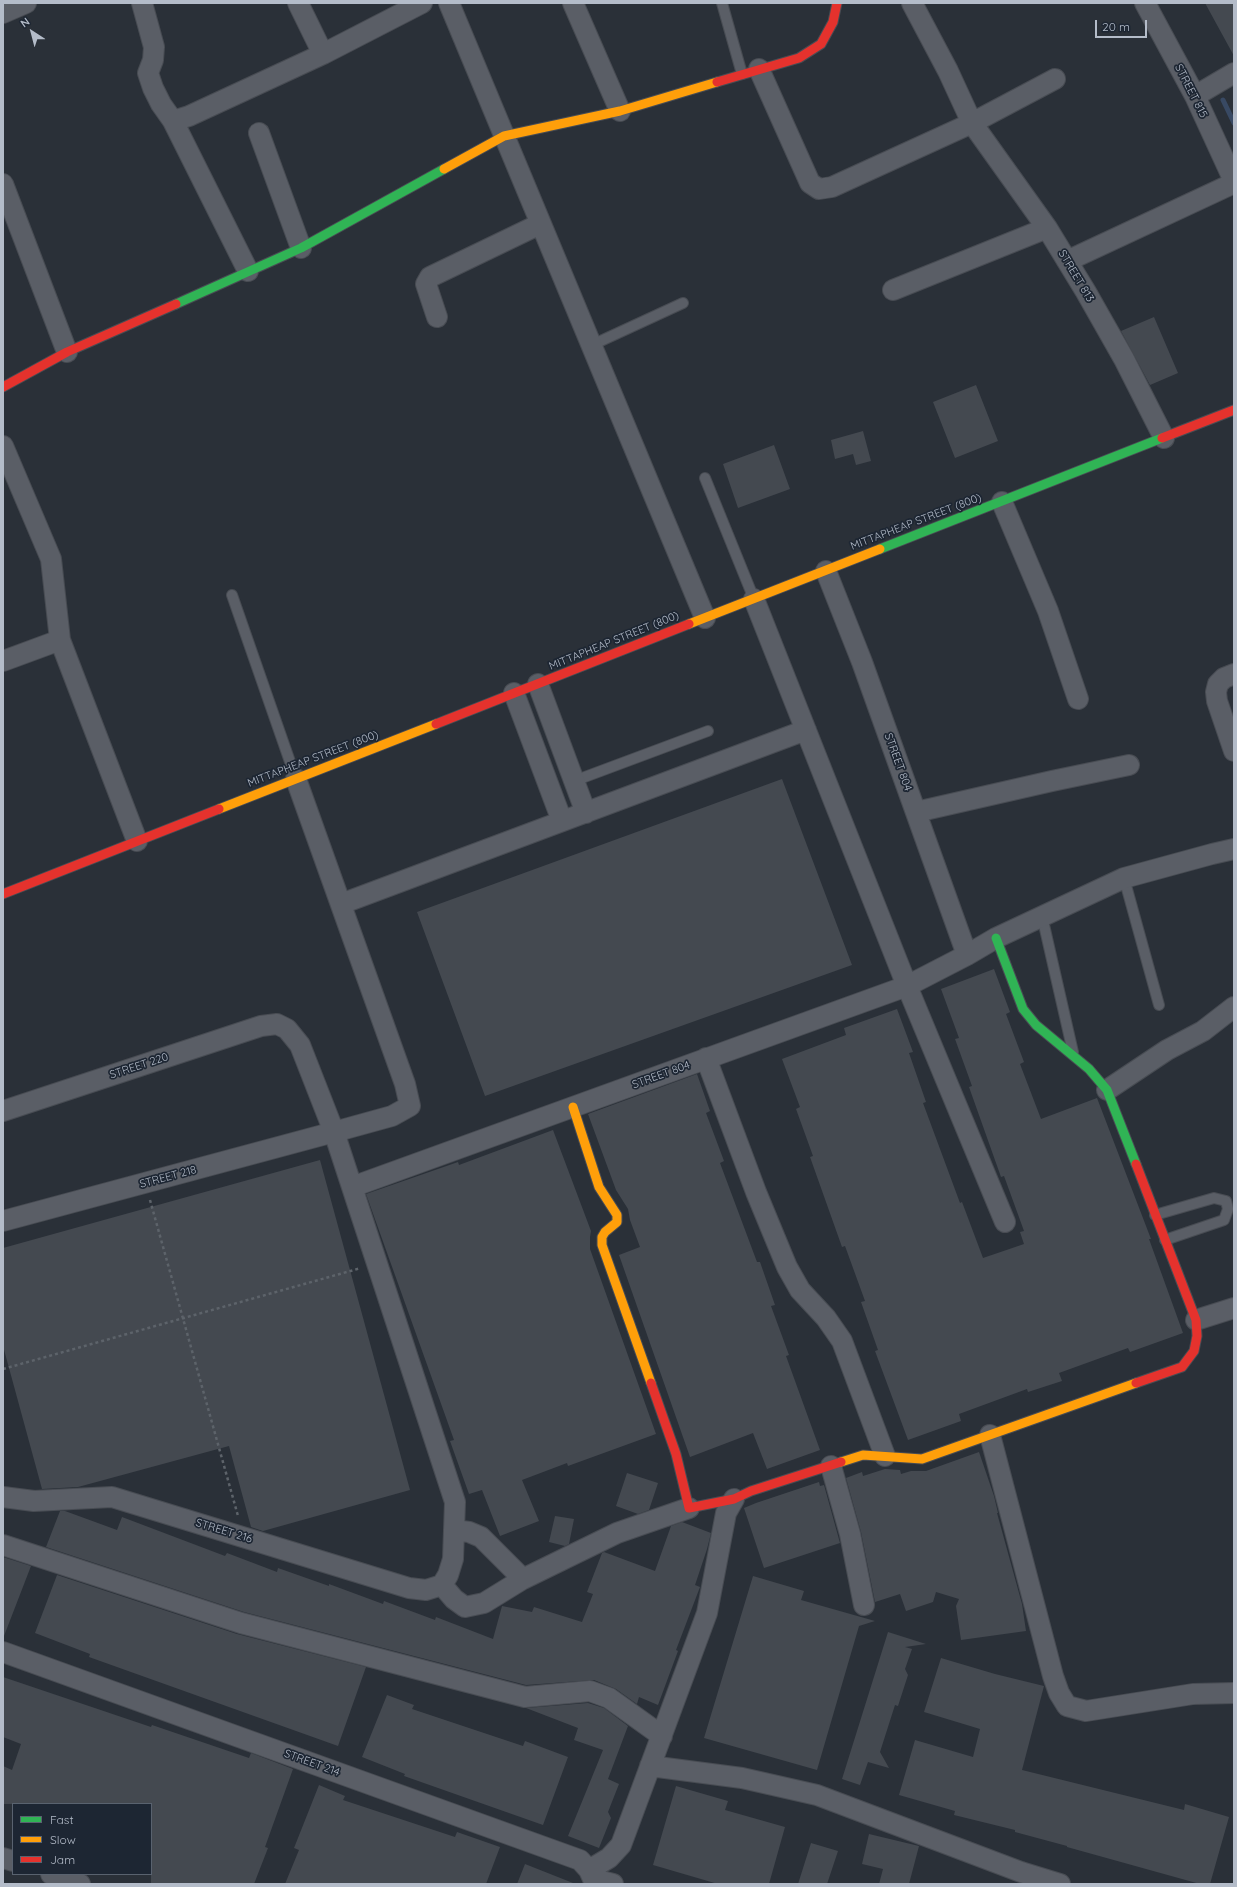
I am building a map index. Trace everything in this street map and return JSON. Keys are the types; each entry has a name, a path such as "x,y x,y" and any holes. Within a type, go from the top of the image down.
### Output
{"street":[{"path":"3,13 26,3"},
{"path":"142,3 154,47 153,60 148,73 161,104 173,121 248,272"},
{"path":"298,3 323,54"},
{"path":"173,121 189,116 323,54 422,3"},
{"path":"449,3 705,618"},
{"path":"573,3 620,111"},
{"path":"3,387 67,352 301,248 504,136 620,111 799,58 820,44 833,22 837,3"},
{"name":"STREET 813","path":"912,3 948,71 972,123 1047,228 1124,359 1164,438"},
{"name":"STREET 815","path":"1145,3 1195,96 1234,182"},
{"path":"751,72 810,184 819,189 832,187 972,123 1055,79"},
{"path":"1195,96 1234,73"},
{"path":"259,133 301,248"},
{"path":"1067,261 1234,182"},
{"path":"3,184 67,352"},
{"path":"437,317 426,284 430,277 540,224"},
{"path":"893,290 1047,228"},
{"name":"MITTAPHEAP STREET (800)","path":"3,894 1234,410"},
{"path":"3,446 51,559 60,640 137,841"},
{"path":"1002,502 1048,611 1078,699"},
{"name":"STREET 804","path":"826,571 862,662 967,955"},
{"path":"754,598 907,986 1005,1222"},
{"path":"3,661 60,640"},
{"path":"1234,674 1224,678 1218,684 1216,692 1217,701 1234,751"},
{"path":"538,684 586,813"},
{"path":"514,693 562,821"},
{"path":"296,779 340,904 806,730"},
{"path":"916,812 1052,781 1130,766"},
{"name":"STREET 804","path":"352,1187 907,986 996,938 1124,878 1212,854 1234,850"},
{"name":"STREET 218","path":"3,1222 392,1116 410,1106 405,1084 340,904"},
{"path":"334,1132 455,1502 453,1559 448,1575 442,1585 454,1599 465,1607 484,1603 523,1580 617,1533 689,1508 713,1502 734,1500 751,1490 863,1455 922,1459 1182,1367 1194,1351 1197,1336 1196,1320 1107,1090 1089,1069 1036,1025 1023,1009 996,938"},
{"path":"1107,1090 1167,1050 1203,1031 1234,1007"},
{"name":"STREET 220","path":"3,1111 261,1026 277,1024 287,1029 300,1045 334,1132"},
{"path":"706,1058 756,1192 786,1266 800,1290 826,1318 842,1341 886,1456"},
{"path":"573,1107 600,1187 617,1215 617,1222 605,1232 602,1237 602,1245 676,1454 689,1508"},
{"path":"1196,1320 1234,1308"},
{"path":"990,1435 1053,1676 1059,1693 1066,1706 1086,1711 1193,1694 1234,1693"},
{"path":"831,1466 850,1534 864,1605"},
{"name":"STREET 216","path":"3,1497 34,1501 112,1497 409,1588 426,1590 442,1585"},
{"path":"591,1877 621,1845 707,1613 726,1513 734,1500"},
{"path":"454,1530 469,1532 481,1537 523,1580"},
{"path":"3,1545 241,1623 525,1697 590,1691 609,1698 662,1736"},
{"name":"STREET 214","path":"3,1652 580,1860 591,1877 613,1884"},
{"path":"650,1766 742,1778 817,1795 1021,1872 1060,1884"},
{"path":"54,1875 80,1884"}],"lane":[{"path":"722,3 751,72"},
{"path":"592,344 683,303"},
{"path":"705,478 754,598"},
{"path":"232,595 296,779"},
{"path":"574,781 708,731"},
{"path":"1124,878 1159,1005"},
{"path":"1042,916 1074,1056"},
{"path":"1155,1215 1214,1198 1226,1202 1228,1209 1224,1220 1165,1240"}],"path":[{"path":"146,1183 244,1537"},
{"path":"3,1369 377,1264"}],"building":[{"path":"1205,3 1234,3 1234,56"},
{"path":"1154,317 1178,373 1150,385 1121,331"},
{"path":"976,385 998,441 955,458 933,402"},
{"path":"863,431 871,461 856,465 853,454 835,459 831,440"},
{"path":"774,445 790,489 738,508 723,464"},
{"path":"782,779 852,965 485,1096 417,912"},
{"path":"994,969 1010,1012 1006,1014 1024,1062 1020,1064 1041,1119 1097,1098 1151,1239 1149,1239 1183,1333 1130,1352 1128,1348 1059,1373 1062,1381 1028,1392 1027,1389 959,1414 961,1421 908,1440 875,1351 878,1350 861,1302 865,1301 845,1246 842,1247 810,1157 813,1156 796,1109 800,1107 782,1059 846,1035 844,1028 897,1009 913,1052 909,1053 926,1102 923,1103 960,1203 962,1202 983,1258 1024,1244 1020,1232 1024,1231 1004,1176 1001,1177 969,1087 972,1086 955,1039 959,1038 941,989"},
{"path":"697,1074 710,1111 706,1113 724,1161 720,1163 757,1262 760,1262 775,1305 771,1306 789,1355 786,1356 820,1450 767,1469 753,1433 690,1457 619,1255 640,1247 630,1220 628,1209 616,1190 588,1114"},
{"path":"553,1130 591,1231 590,1249 656,1434 568,1466 567,1463 522,1480 539,1521 500,1536 482,1490 469,1494 450,1441 454,1440 366,1194 458,1162 459,1165"},
{"path":"320,1160 410,1490 263,1531 251,1527 229,1446 78,1487 42,1489 3,1346 3,1248"},
{"path":"979,1452 994,1496 997,1513 1022,1604 1026,1631 961,1640 956,1606 959,1599 936,1592 933,1602 906,1611 900,1594 875,1602 861,1532 846,1478 862,1472 863,1476 885,1469 900,1470 901,1474 911,1471 926,1471"},
{"path":"627,1473 658,1483 649,1510 638,1514 616,1506"},
{"path":"819,1482 820,1486 824,1485 840,1543 764,1568 744,1508"},
{"path":"60,1511 65,1511 117,1530 122,1517 225,1556 227,1553 277,1572 278,1568 329,1586 329,1584 383,1604 384,1601 435,1620 436,1617 493,1639 502,1606 532,1612 534,1607 582,1622 593,1594 587,1592 602,1553 604,1552 655,1571 671,1526 682,1522 711,1533 695,1585 700,1587 676,1650 678,1651 658,1705 639,1697 637,1704 616,1689 594,1680 526,1685 244,1612 46,1547"},
{"path":"555,1516 574,1519 569,1544 565,1546 549,1542"},
{"path":"3,1557 31,1566 4,1636 3,1635"},
{"path":"57,1575 237,1634 366,1667 338,1746 89,1657 90,1654 35,1633"},
{"path":"753,1576 804,1591 801,1600 875,1621 859,1626 817,1770 704,1738"},
{"path":"888,1632 926,1644 905,1647 912,1649 905,1669 908,1675 898,1706 895,1705 880,1752 889,1768 868,1762 860,1785 842,1779"},
{"path":"941,1658 995,1674 1044,1686 1022,1770 1184,1810 1185,1804 1229,1817 1210,1884 1200,1884 1015,1832 1015,1830 954,1815 955,1811 899,1795 915,1740 973,1757 980,1729 924,1712"},
{"path":"3,1677 151,1727 152,1725 249,1758 251,1753 293,1769 265,1847 268,1848 254,1884 151,1884 152,1803 3,1804 3,1766 12,1770 21,1744 3,1737"},
{"path":"387,1695 414,1705 412,1709 523,1746 525,1741 568,1757 543,1825 404,1776 405,1774 362,1757"},
{"path":"588,1703 604,1708 628,1726 608,1779 619,1784 608,1812 611,1818 599,1848 568,1836 603,1750 574,1740 578,1728 526,1708"},
{"path":"319,1785 345,1796 343,1800 455,1837 457,1832 500,1847 486,1884 285,1884 299,1850 294,1848"},
{"path":"676,1786 728,1801 725,1810 785,1827 769,1884 718,1884 653,1865"},
{"path":"869,1834 919,1846 909,1884 879,1884 883,1869 862,1864"},
{"path":"811,1843 838,1851 827,1884 798,1884"},
{"path":"525,1864 573,1883 573,1884 517,1884"}],"waterway":[{"path":"1223,100 1234,123"}],"traffic: fast":[{"path":"176,304 301,248 444,169"},
{"path":"880,549 1162,438"},
{"path":"996,938 1023,1009 1036,1025 1089,1069 1107,1090 1136,1164"}],"traffic: slow":[{"path":"444,169 504,136 620,111 717,82"},
{"path":"689,624 880,549"},
{"path":"219,809 436,724"},
{"path":"573,1107 599,1187 617,1215 617,1222 605,1232 602,1237 602,1245 651,1383"},
{"path":"841,1462 863,1455 922,1459 1136,1383"}],"traffic: jam":[{"path":"717,82 799,58 821,44 833,22 837,3"},
{"path":"3,387 67,352 176,304"},
{"path":"1162,438 1234,410"},
{"path":"436,724 689,624"},
{"path":"3,894 219,809"},
{"path":"1136,1164 1196,1320 1197,1336 1194,1351 1182,1367 1136,1383"},
{"path":"651,1383 676,1454 689,1508 734,1499 751,1491 841,1462"}]}
